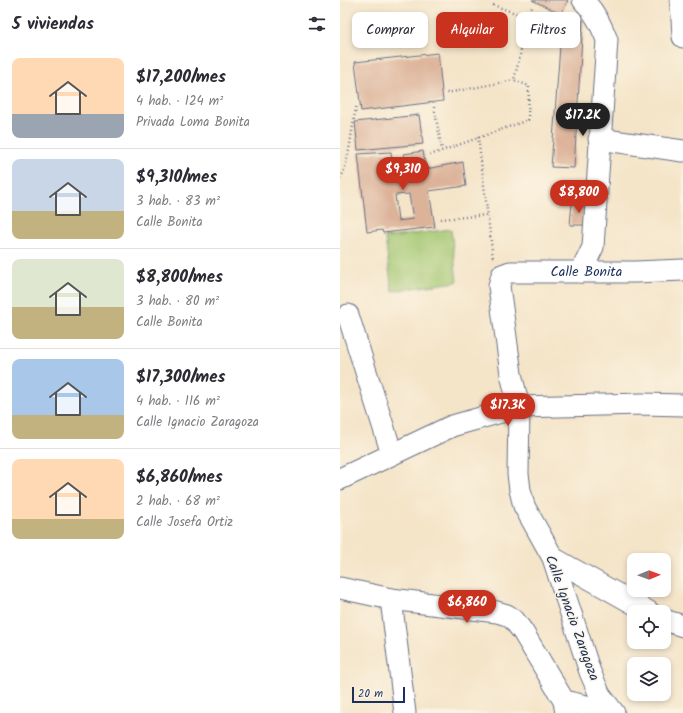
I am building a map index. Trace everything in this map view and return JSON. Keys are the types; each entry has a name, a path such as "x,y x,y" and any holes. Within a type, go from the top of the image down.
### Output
{"street":[{"path":"581,272 593,247 607,40 592,9 583,0"},
{"path":"681,0 683,37"},
{"path":"600,139 683,151"},
{"name":"Calle Bonita","path":"498,286 502,275 510,272 683,270"},
{"name":"Calle Ignacio Zaragoza","path":"498,286 510,374 519,407 518,474 524,506 552,558 590,672 600,695 613,713"},
{"path":"348,315 392,454"},
{"path":"340,479 452,426 519,407 642,404 683,405"},
{"path":"552,558 636,605"},
{"path":"340,588 390,599 497,612 508,615 523,632 565,707 613,713"},
{"path":"390,599 405,713"},
{"path":"671,622 683,626"}],"path":[{"path":"493,4 516,13"},
{"path":"531,12 532,8"},
{"path":"514,80 522,48"},
{"path":"430,155 528,120 529,86 514,80 447,93"},
{"path":"340,178 343,175 348,155 357,105"},
{"path":"434,107 442,150"},
{"path":"478,138 493,258"},
{"path":"441,219 488,215"}],"green space":[{"path":"451,229 457,282 392,291 385,238"}],"building":[{"path":"532,0 568,0 562,12 557,12"},
{"path":"580,20 583,20 574,168 551,167 560,48 580,48"},
{"path":"438,53 443,101 361,111 355,62"},
{"path":"419,115 423,144 358,150 355,122"},
{"path":"423,151 426,169 463,162 466,186 429,191 435,227 383,233 382,230 367,232 358,154 391,152 393,170 406,168 404,154","holes":["409,194 413,219 398,221 395,195"]},
{"path":"572,203 587,203 586,225 570,225"}]}
